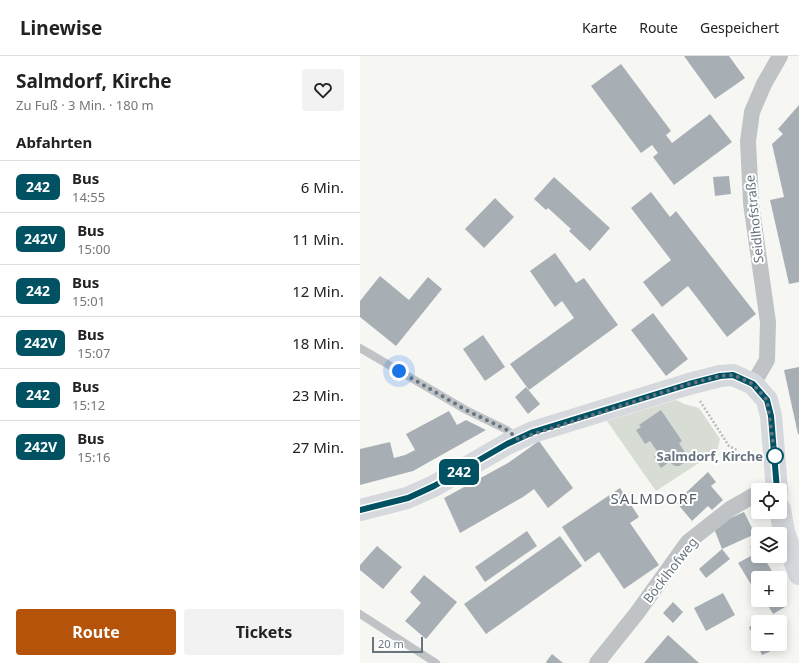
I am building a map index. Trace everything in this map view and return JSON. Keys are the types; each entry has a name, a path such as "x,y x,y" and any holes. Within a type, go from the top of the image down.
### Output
{"street":[{"name":"Seidlhofstraße","path":"753,384 767,360 768,322 751,203 748,141 752,112 764,84 780,56"},
{"path":"360,510 408,498 434,486 518,439 689,384 720,376 733,375 753,384 764,395 769,407 771,483"},
{"name":"Böcklhofweg","path":"596,663 637,613 688,542 730,509 751,501"},
{"path":"780,519 799,574"}],"lane":[{"path":"360,348 466,410 507,430 518,439"},
{"path":"360,614 436,663"}],"path":[{"path":"689,384 729,446 738,451"}],"shaded area":[{"path":"676,400 699,408 720,439 717,451 656,491 607,421"}],"building":[{"path":"684,56 729,56 745,78 715,99"},
{"path":"621,64 671,131 666,135 672,143 710,114 732,142 674,185 653,157 658,153 652,145 641,153 591,86"},
{"path":"799,105 799,282 789,284 770,200 784,197 772,144 783,134 778,129"},
{"path":"729,176 731,194 715,196 713,177"},
{"path":"554,177 610,228 590,251 569,231 571,229 548,208 546,210 534,199"},
{"path":"651,192 670,217 676,211 756,314 727,337 688,286 662,307 643,282 671,260 631,208"},
{"path":"495,198 514,217 484,248 465,229"},
{"path":"555,253 576,283 584,278 618,325 529,390 510,364 574,318 562,301 555,307 530,271"},
{"path":"380,276 409,300 428,277 442,289 396,346 360,317 360,301"},
{"path":"653,313 688,359 666,376 631,330"},
{"path":"483,335 505,367 485,381 463,349"},
{"path":"799,367 799,434 798,434 784,370"},
{"path":"526,387 540,404 528,414 515,397"},
{"path":"661,410 682,441 679,443 686,454 685,462 679,466 675,466 669,462 661,468 654,457 659,454 650,441 645,444 636,430 641,427 639,425"},
{"path":"449,411 457,425 466,420 486,430 413,471 360,485 360,449 390,442 394,458 405,455 415,450 406,434"},
{"path":"539,441 573,488 548,508 534,489 523,497 460,533 444,498 508,463"},
{"path":"708,472 716,482 711,486 723,500 712,510 708,506 692,521 676,502"},
{"path":"620,488 639,517 630,523 659,565 624,589 599,552 585,562 562,527"},
{"path":"744,512 752,527 751,536 722,549 713,526"},
{"path":"527,531 537,546 485,582 475,567"},
{"path":"560,536 582,566 486,634 464,604"},
{"path":"377,546 402,567 383,589 360,570 360,565"},
{"path":"722,549 730,559 706,578 699,569"},
{"path":"751,556 751,563 767,563 772,571 751,571 751,584 738,563"},
{"path":"424,575 457,602 426,639 405,621 421,603 410,592"},
{"path":"723,593 735,615 706,631 694,608"},
{"path":"673,602 683,612 673,623 663,613"},
{"path":"769,607 785,607 773,614"},
{"path":"668,635 699,663 644,663"},
{"path":"760,651 771,651 762,655"},
{"path":"552,654 563,663 547,663 546,662"}],"bus line":[{"name":"242","path":"360,510 408,498 434,486 507,444 533,432 689,384 720,376 733,375 753,384 761,391 767,400 771,416 777,483"}],"place":[{"name":"Salmdorf, Kirche","path":"775,456"}],"district":[{"name":"SALMDORF","path":"654,498"}],"route":[{"path":"399,371 466,410 507,430 518,439 533,432 689,384 720,376 733,375 753,384 761,391 767,400 771,416 775,456"}]}
